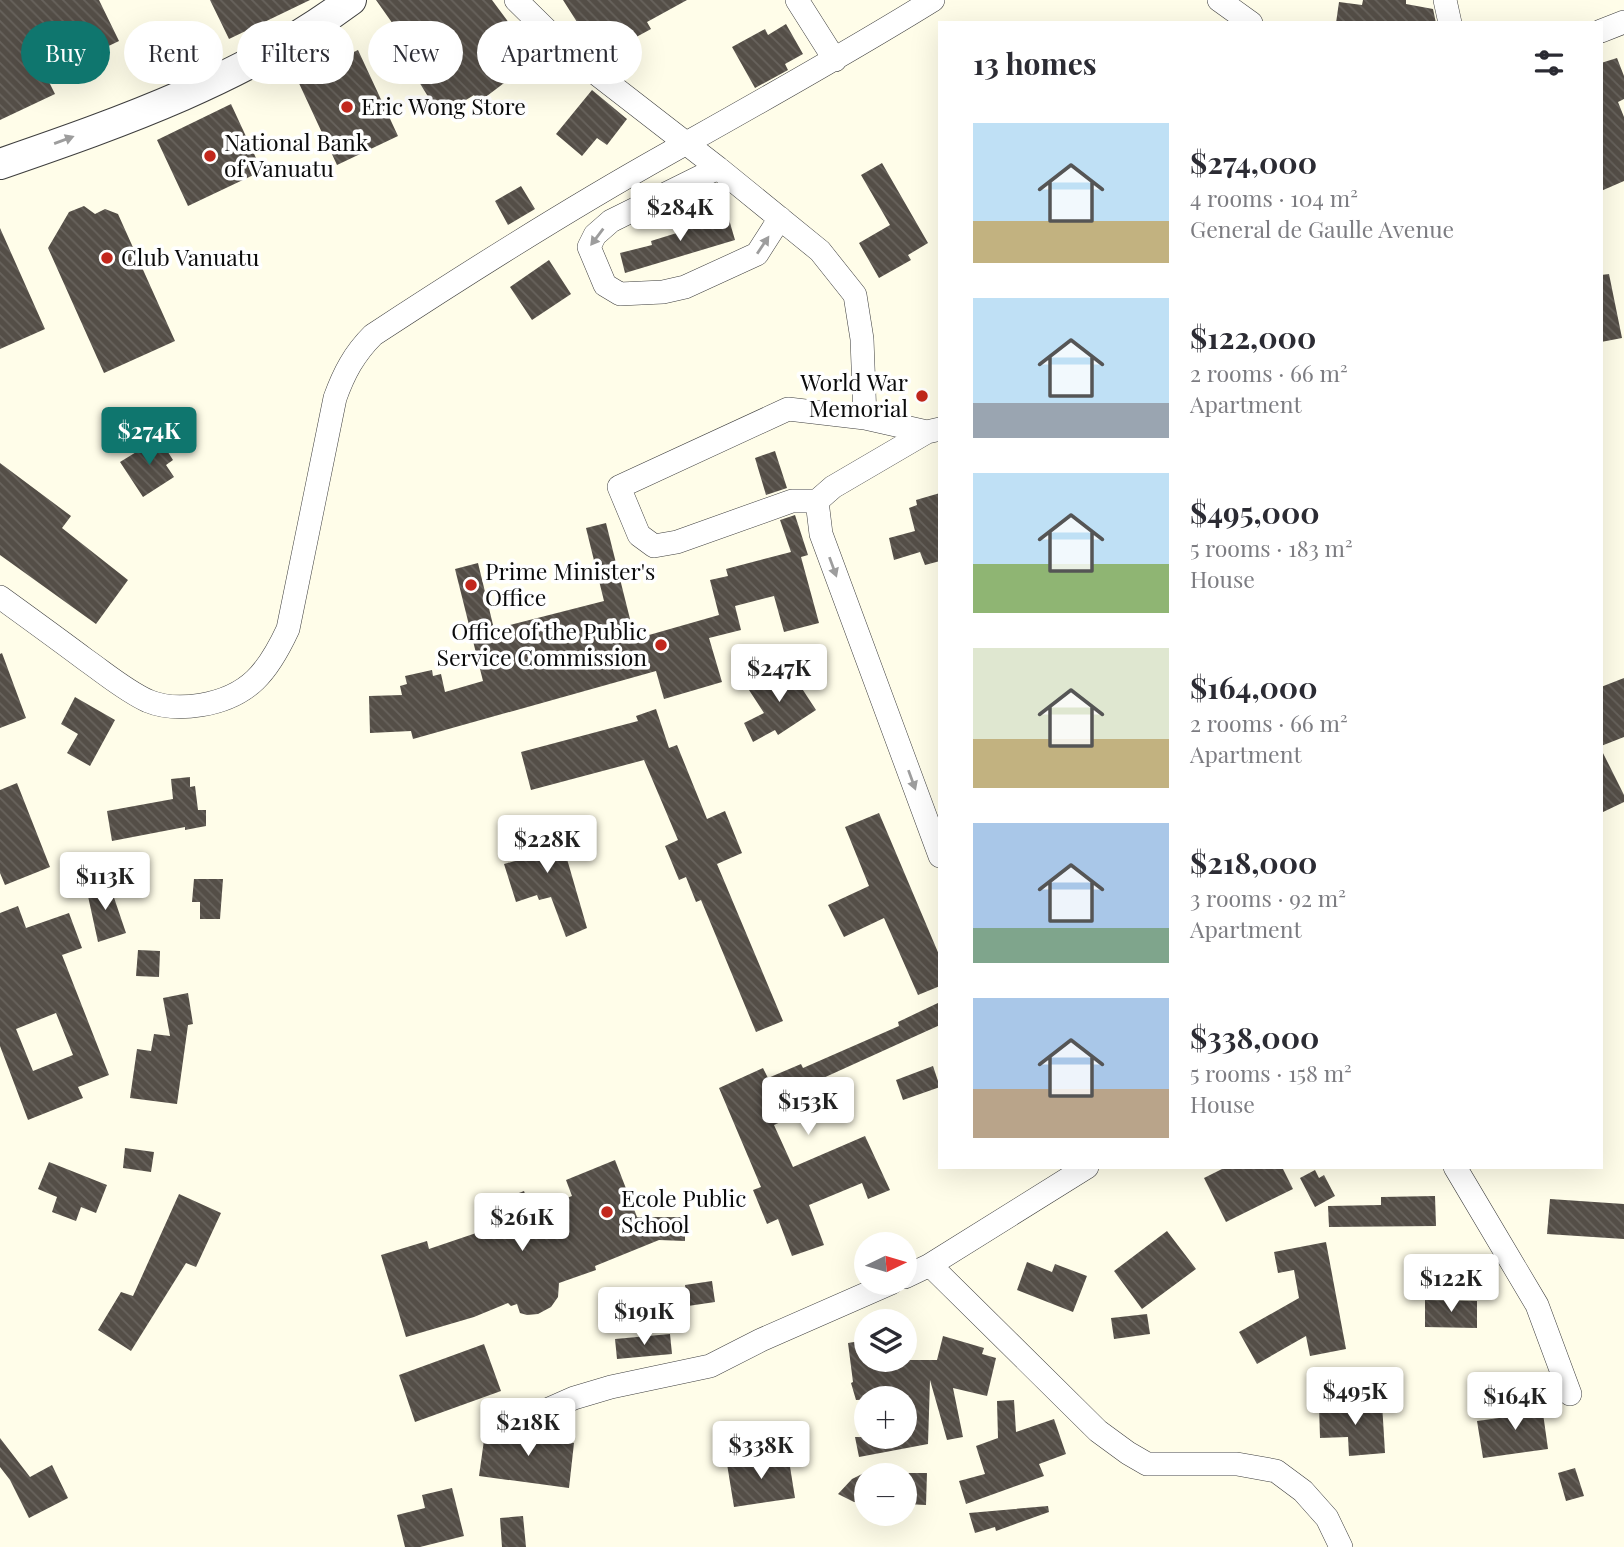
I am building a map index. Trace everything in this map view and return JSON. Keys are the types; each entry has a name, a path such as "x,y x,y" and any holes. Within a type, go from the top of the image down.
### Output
{"street":[{"path":"0,164 233,73 314,27 351,0"},
{"path":"516,0 571,54 820,251 855,295 862,339 865,418"},
{"path":"797,0 835,60"},
{"path":"0,597 123,687 151,702 188,708 212,704 237,695 264,671 288,629 335,398 359,348 373,335 434,296 686,144 835,60 933,0"},
{"path":"1219,0 1248,21"},
{"path":"1445,0 1450,21"},
{"path":"1603,30 1624,22"},
{"path":"718,168 611,221 595,235 589,247 605,285 620,294 663,292 685,287 757,254 780,218"},
{"path":"788,409 865,418 933,431 833,487 817,501 792,501 677,542 654,546 639,535 619,487 788,409"},
{"path":"817,501 821,534 938,851"},
{"path":"917,1271 1062,1174 1080,1169"},
{"path":"1456,1169 1537,1306 1570,1394"},
{"path":"930,1265 1098,1431 1128,1453 1147,1464 1237,1464 1276,1471 1303,1491 1327,1518 1341,1547"},
{"path":"540,1413 574,1398 611,1387 710,1366 761,1340 864,1295"}],"building":[{"path":"0,0 99,0 109,21 21,21 21,84 50,84 55,94 0,120"},
{"path":"210,0 310,0 266,21 237,21 237,35 229,39 223,21 220,21"},
{"path":"376,0 492,0 508,21 477,21 477,84 503,84 479,102 474,95 440,116 420,84 463,84 463,21 391,21"},
{"path":"563,0 687,0 647,22 651,29 642,34 642,21 576,21"},
{"path":"1363,0 1406,0 1406,4 1433,9 1436,21 1336,21 1339,2 1362,5"},
{"path":"110,23 119,41 110,45"},
{"path":"786,24 803,54 785,64 788,70 755,88 732,47 765,29 768,35"},
{"name":"Eric Wong Store","path":"358,50 368,72 368,84 374,84 398,136 337,165 299,84 354,84 354,52"},
{"path":"1617,58 1624,76 1624,99 1618,102 1624,117 1624,181 1603,190 1603,62"},
{"path":"592,90 627,119 607,145 597,138 582,156 556,134"},
{"name":"National Bank of Vanuatu","path":"231,104 262,171 188,206 157,140"},
{"path":"882,163 928,243 908,255 911,260 879,278 859,243 890,225 861,175"},
{"path":"521,186 535,209 508,225 495,201"},
{"path":"84,206 95,214 105,209 118,214 175,341 104,373 48,248 69,212"},
{"path":"699,216 702,225 728,216 735,240 625,273 620,253 652,245 651,241 680,232 677,223"},
{"path":"0,228 45,329 0,349"},
{"path":"549,260 571,294 532,320 510,287"},
{"path":"1609,274 1622,338 1603,342 1603,275"},
{"path":"159,438 173,460 166,465 174,477 143,497 120,462"},
{"path":"775,451 787,488 766,495 755,458"},
{"path":"0,463 71,516 62,528 128,580 96,624 0,555"},
{"path":"938,494 938,562 925,565 920,552 894,560 889,538 915,531 909,508 917,505 916,500"},
{"path":"795,515 808,555 801,557 819,623 784,632 774,596 735,606 741,630 709,638 722,682 664,699 656,671 413,739 411,731 370,733 369,696 402,695 400,686 407,684 405,676 432,670 433,676 441,674 445,692 483,681 455,569 478,563 494,629 604,601 586,528 606,523 635,639 719,615 710,580 728,576 726,569 791,552 780,520"},
{"path":"2,653 26,718 0,728 0,654"},
{"path":"786,664 816,710 778,735 775,730 753,742 744,723 764,713 749,690"},
{"path":"1624,678 1624,737 1603,745 1603,686"},
{"path":"75,697 115,720 90,766 67,753 78,734 61,724"},
{"path":"656,709 669,748 677,745 707,819 725,811 742,853 717,864 783,1021 756,1032 701,900 696,902 686,877 679,880 665,846 678,840 644,760 531,790 521,752 638,721 636,716"},
{"path":"1603,753 1624,795 1624,802 1603,812"},
{"path":"190,777 190,787 195,786 198,810 206,810 206,826 185,830 185,827 112,841 107,811 173,799 171,779"},
{"path":"17,783 50,867 5,885 0,873 0,790"},
{"path":"879,813 938,952 938,987 918,995 884,918 844,937 828,905 869,886 845,827"},
{"path":"556,821 587,928 566,937 551,897 539,900 537,895 516,902 504,864 526,858 518,831"},
{"path":"194,879 223,879 220,919 200,919 200,902 192,902"},
{"path":"108,880 126,933 98,942 86,887"},
{"path":"18,906 26,928 69,913 82,948 62,955 109,1075 78,1087 83,1098 28,1120 0,1046 0,913","holes":["56,1013 73,1055 33,1071 16,1029"]},
{"path":"138,950 160,951 159,977 136,976"},
{"path":"188,993 193,1024 188,1025 177,1104 130,1098 137,1049 151,1051 154,1034 170,1036 163,998"},
{"path":"938,1003 938,1026 810,1084 811,1086 797,1092 805,1111 774,1125 793,1167 865,1136 890,1190 868,1199 862,1183 809,1205 824,1245 792,1256 778,1219 767,1224 753,1190 761,1187 719,1088 763,1068 768,1078 801,1064 803,1068 899,1026 898,1022"},
{"path":"933,1066 938,1088 903,1100 896,1080"},
{"path":"125,1148 154,1152 151,1172 123,1168"},
{"path":"615,1160 637,1217 685,1217 685,1241 659,1240 595,1266 596,1270 559,1283 558,1297 551,1307 538,1314 520,1313 517,1304 511,1306 508,1303 474,1317 406,1337 381,1255 427,1241 429,1249 485,1230 477,1209 524,1191 531,1211 572,1196 566,1180"},
{"path":"49,1162 107,1185 96,1213 81,1207 76,1221 52,1212 57,1197 38,1189"},
{"path":"1222,1169 1283,1169 1293,1189 1226,1222 1204,1178"},
{"path":"1315,1170 1319,1178 1324,1175 1335,1196 1315,1207 1300,1178"},
{"path":"179,1194 221,1213 196,1267 186,1263 131,1351 98,1330 121,1292 133,1296"},
{"path":"1435,1196 1436,1226 1329,1227 1328,1206 1381,1205 1381,1197"},
{"path":"1550,1199 1624,1204 1624,1239 1547,1234"},
{"path":"1167,1231 1196,1269 1142,1309 1114,1271"},
{"path":"1326,1242 1346,1349 1310,1356 1306,1336 1257,1364 1239,1332 1299,1298 1294,1270 1278,1273 1274,1252"},
{"path":"1027,1262 1052,1272 1055,1264 1087,1276 1073,1312 1017,1290"},
{"path":"712,1281 715,1302 688,1306 685,1285"},
{"path":"1425,1300 1477,1301 1477,1328 1425,1327"},
{"path":"1147,1314 1150,1334 1114,1339 1111,1318"},
{"path":"670,1334 672,1354 617,1359 615,1339"},
{"path":"943,1336 984,1348 982,1354 996,1358 987,1396 953,1388 963,1437 947,1440 930,1380 928,1444 917,1446 917,1386 854,1386 854,1393 848,1343 854,1342 854,1372 917,1372 917,1360 937,1360"},
{"path":"484,1344 501,1391 415,1422 399,1375"},
{"path":"1541,1399 1548,1449 1483,1458 1477,1421 1521,1415 1519,1402"},
{"path":"1014,1400 1016,1432 1054,1419 1066,1454 1039,1464 1044,1476 966,1504 959,1481 985,1474 976,1446 998,1438 997,1401"},
{"path":"1382,1403 1385,1453 1349,1456 1348,1437 1320,1438 1319,1406"},
{"path":"522,1425 547,1428 546,1439 574,1443 569,1488 479,1476 485,1433 520,1437"},
{"path":"0,1438 30,1477 52,1465 68,1498 29,1518 10,1480 0,1467"},
{"path":"857,1449 901,1449 859,1457"},
{"path":"788,1454 795,1498 734,1507 727,1464"},
{"path":"1575,1468 1584,1496 1566,1501 1558,1473"},
{"path":"917,1473 927,1473 926,1505 917,1505"},
{"path":"854,1478 854,1502 838,1494"},
{"path":"452,1488 464,1536 420,1547 405,1547 397,1515 425,1508 422,1495"},
{"path":"1048,1506 1049,1512 996,1531 995,1527 975,1533 969,1513"},
{"path":"523,1516 526,1547 502,1547 500,1518"}],"place":[{"name":"Eric Wong Store","path":"347,107"},
{"name":"National Bank of Vanuatu","path":"210,156"},
{"name":"Club Vanuatu","path":"107,258"},
{"name":"World War Memorial","path":"922,396"},
{"name":"Prime Minister's Office","path":"471,585"},
{"name":"Office of the Public Service Commission","path":"661,645"},
{"name":"Ecole Public School","path":"607,1212"}]}
